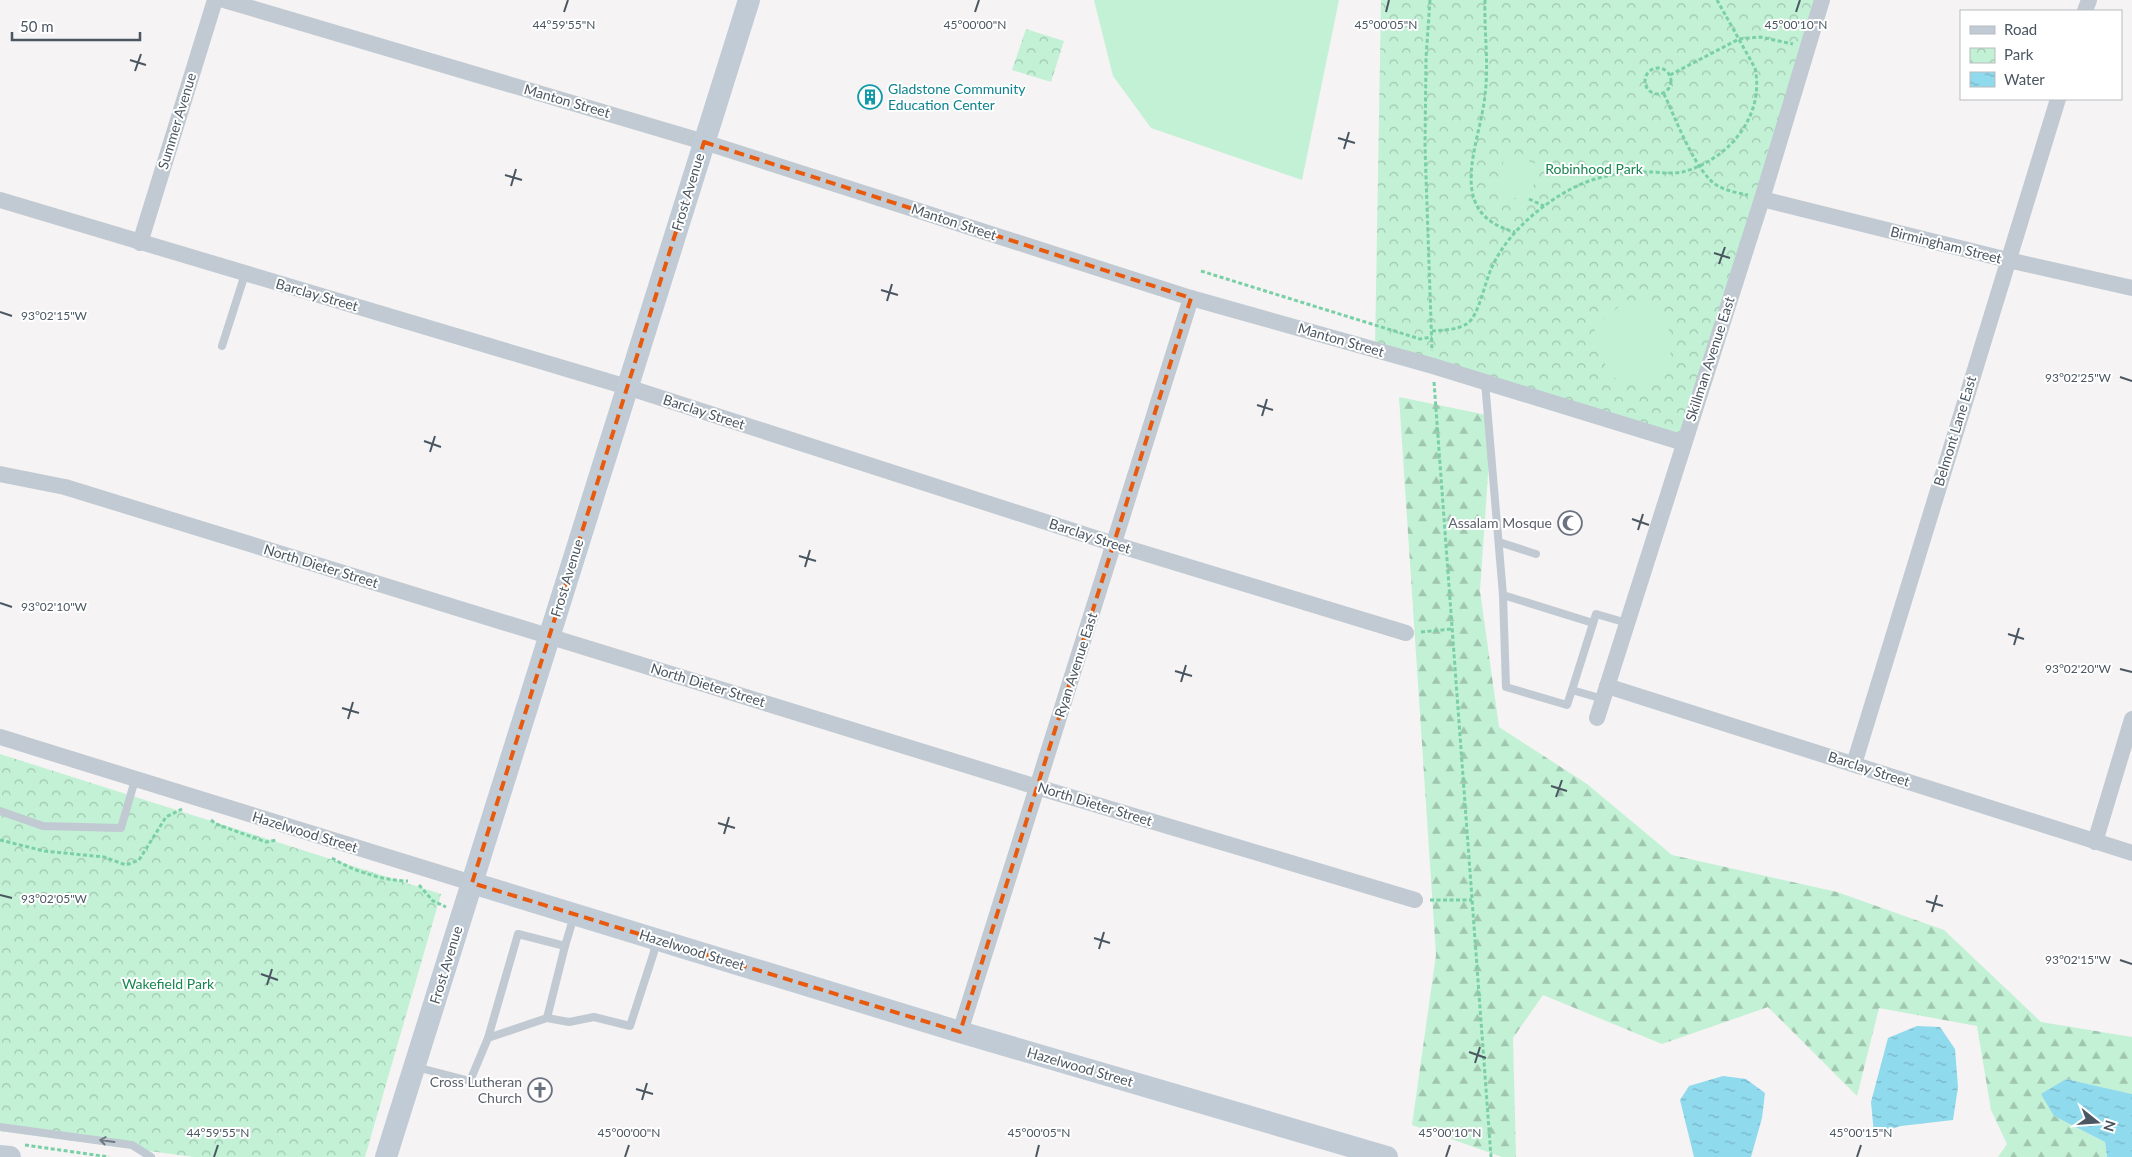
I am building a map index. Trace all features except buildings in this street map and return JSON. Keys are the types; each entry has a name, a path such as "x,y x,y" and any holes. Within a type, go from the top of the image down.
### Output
{"street":[{"name":"Summer Avenue","path":"140,243 215,0"},
{"name":"Manton Street","path":"224,0 704,142 1191,298 1433,366 1684,444"},
{"name":"Frost Avenue","path":"386,1157 749,0"},
{"name":"Skillman Avenue East","path":"1597,718 1762,199 1822,0"},
{"name":"Belmont Lane East","path":"1854,764 2058,100"},
{"name":"Birmingham Street","path":"1762,199 2008,260 2132,288"},
{"name":"Barclay Street","path":"0,200 627,387 1114,544 1406,633"},
{"name":"Ryan Avenue East","path":"960,1032 1191,298"},
{"name":"North Dieter Street","path":"0,474 65,487 1037,787 1415,900"},
{"name":"Barclay Street","path":"1605,693 1854,764 2132,853"},
{"path":"2095,842 2132,719"},
{"name":"Hazelwood Street","path":"0,737 960,1032 1387,1157"}],"lane":[{"path":"222,346 245,274"},
{"path":"1485,382 1504,595 1506,687 1567,706 1596,614 1627,623"},
{"path":"1499,542 1536,554"},
{"path":"1504,595 1593,623"},
{"path":"1572,690 1605,693"},
{"path":"0,811 43,826 121,828 135,780"},
{"path":"547,1018 574,914"},
{"path":"414,1067 470,1081 488,1038 518,934 565,946"},
{"path":"488,1038 547,1018 570,1022 594,1017 630,1026 654,952 655,939"},
{"path":"0,1127 132,1145 152,1157"}],"path":[{"path":"1430,0 1426,58 1425,147 1433,366 1490,1157"},
{"path":"1486,0 1486,94 1470,170 1471,189 1483,214 1503,229 1515,232"},
{"path":"1432,331 1459,328 1470,322 1493,265 1515,232 1544,206 1572,188 1593,179 1616,174 1685,172 1726,150 1736,141 1751,114 1757,78 1754,68 1717,0"},
{"path":"1670,75 1739,39 1760,37 1808,48"},
{"path":"1659,68 1666,70 1670,75 1669,90 1664,94 1653,94 1648,90 1644,79 1647,72 1659,68"},
{"path":"1664,94 1699,166 1717,185 1762,199"},
{"path":"1529,199 1544,206"},
{"path":"1201,271 1420,338 1432,337"},
{"path":"1406,633 1452,629"},
{"path":"0,840 44,851 104,857 126,865 139,860 166,817 186,807"},
{"path":"205,815 216,824 266,842 282,839"},
{"path":"327,855 342,864 393,881 410,881 420,885 433,901 462,913"},
{"path":"1415,900 1472,900"},
{"path":"9,1152 109,1157"}],"highlighted area":[{"path":"704,142 1191,298 960,1032 472,883"}],"green space":[{"path":"1094,0 1339,0 1302,180 1151,128 1113,76"},
{"name":"Robinhood Park","path":"1381,0 1822,0 1684,443 1375,350"},
{"path":"1026,29 1064,41 1051,82 1012,70"},
{"path":"1506,154 1540,165 1528,202 1494,191"},
{"path":"1627,300 1662,310 1673,342 1663,385 1609,377 1594,327"},
{"path":"1399,397 1492,416 1480,591 1499,727 1587,784 1672,855 1837,892 1944,930 2041,1022 2132,1037 2132,1094 2066,1079 2054,1116 2105,1142 2107,1157 1998,1157 2007,1144 1991,1110 1977,1026 1879,1008 1857,1096 1768,1007 1662,1044 1543,995 1513,1038 1516,1157 1502,1157 1412,1125 1436,955"},
{"name":"Wakefield Park","path":"0,754 441,894 365,1157 194,1157 0,1131"}],"water":[{"path":"1917,1026 1940,1027 1955,1049 1958,1087 1953,1120 1901,1126 1874,1134 1871,1102 1888,1038"},
{"path":"1723,1076 1746,1079 1765,1093 1762,1118 1751,1157 1694,1157 1680,1100 1689,1086"},
{"path":"2066,1079 2132,1094 2132,1157 2107,1157 2105,1142 2054,1116 2041,1094"}],"place":[{"name":"Gladstone Community Education Center","path":"870,97"},
{"name":"Assalam Mosque","path":"1570,523"},
{"name":"Cross Lutheran Church","path":"540,1090"}]}
